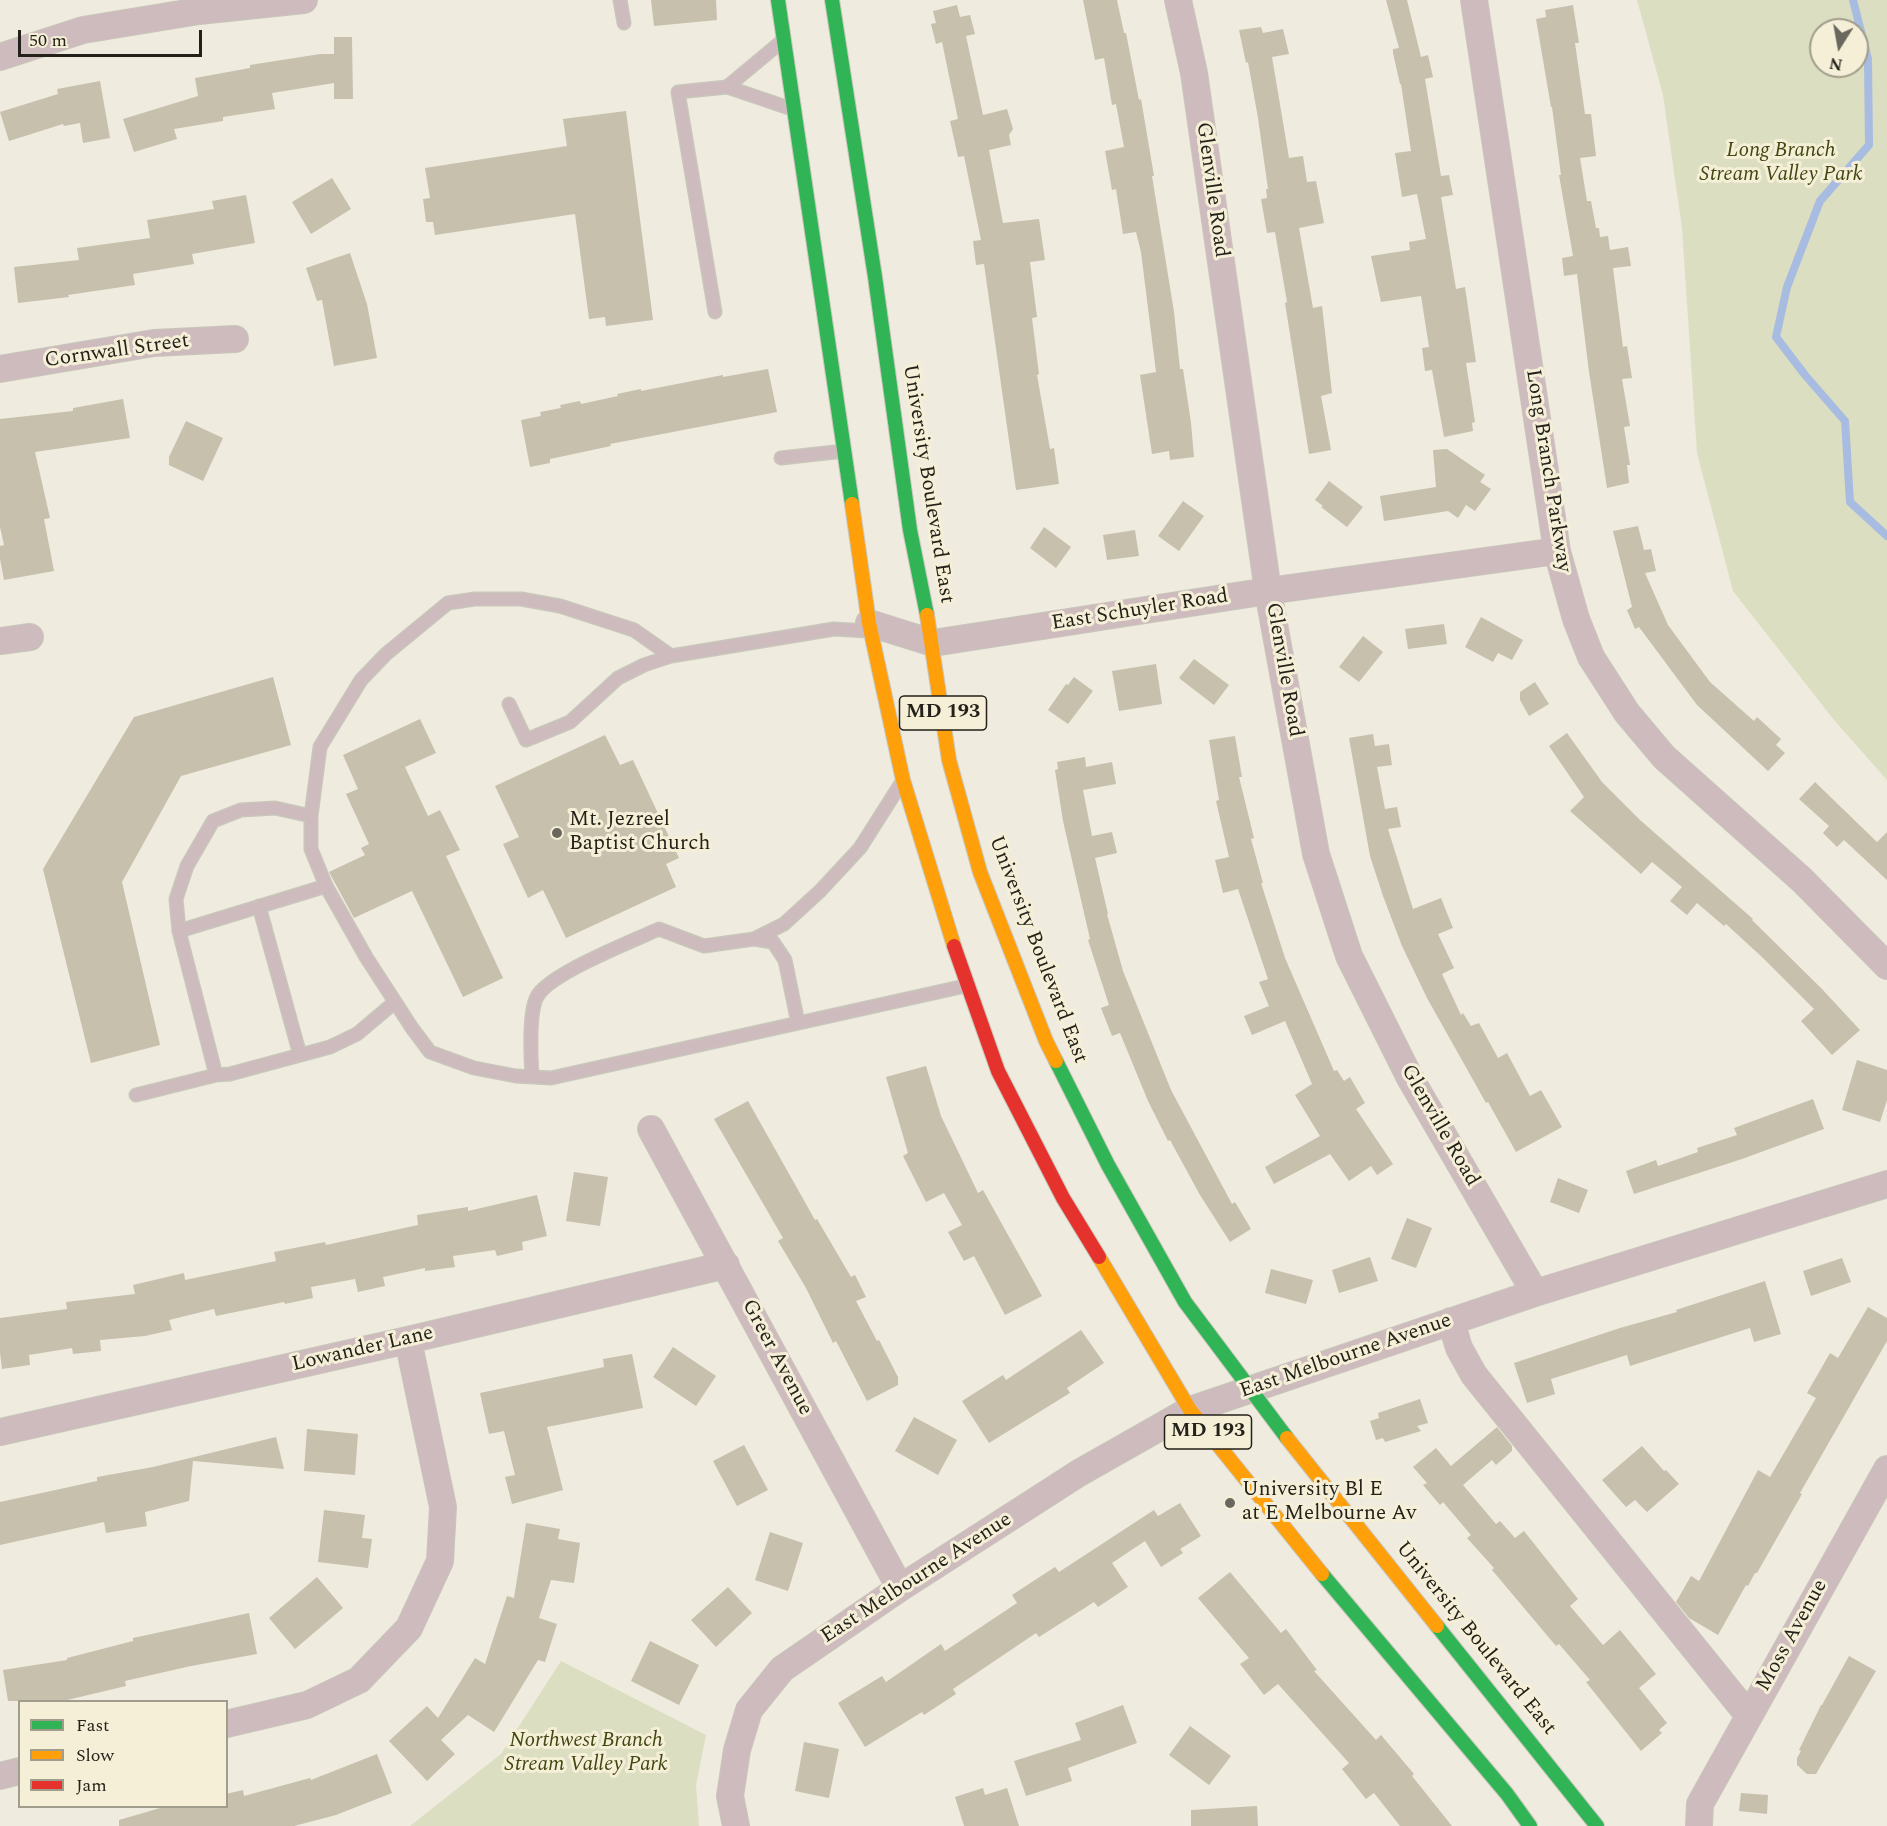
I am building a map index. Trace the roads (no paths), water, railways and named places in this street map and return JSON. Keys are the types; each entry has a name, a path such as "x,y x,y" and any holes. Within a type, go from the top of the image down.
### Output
{"main road":[{"name":"MD 193","path":"778,0 870,627 903,780 966,985 998,1071 1063,1198 1190,1410 1298,1545 1507,1794 1530,1826"},
{"name":"University Boulevard East","path":"832,0 875,277 910,530 933,643 949,760 980,872 1046,1041 1108,1165 1185,1302 1312,1472 1571,1790 1597,1826"}],"street":[{"path":"0,57 83,30 197,6 304,0"},
{"name":"Glenville Road","path":"1178,0 1194,73 1268,591 1316,854 1349,956 1410,1078 1535,1293"},
{"name":"Long Branch Parkway","path":"1474,0 1557,551 1576,619 1591,657 1627,713 1664,757 1802,880 1887,966"},
{"name":"Cornwall Street","path":"0,369 154,343 235,339"},
{"name":"East Schuyler Road","path":"870,627 933,643 1268,591 1557,551"},
{"path":"0,641 30,637"},
{"name":"Greer Avenue","path":"651,1129 900,1588"},
{"name":"East Melbourne Avenue","path":"736,1826 730,1796 737,1750 749,1710 782,1669 900,1588 1079,1473 1190,1410 1535,1293 1887,1184"},
{"name":"Lowander Lane","path":"0,1432 408,1340 726,1265"},
{"path":"1451,1321 1459,1348 1474,1375 1749,1716"},
{"path":"228,1724 307,1706 359,1680 410,1628 440,1561 443,1507 408,1340"},
{"name":"Moss Avenue","path":"1679,1826 1699,1815 1749,1716 1887,1469"},
{"path":"0,1776 18,1772"}],"lane":[{"path":"621,0 624,23"},
{"path":"727,87 784,40"},
{"path":"715,312 678,92 727,87 795,110"},
{"path":"781,458 845,451"},
{"path":"671,656 634,630 560,606 521,598 475,599 448,603 386,654 361,680 320,747 311,816 311,849 326,886 366,957 430,1052 474,1068 516,1076 551,1078 966,985"},
{"path":"509,704 526,740 570,722 618,678 644,665 671,656 834,629 870,627"},
{"path":"754,939 784,924 820,891 860,848 903,780"},
{"path":"216,1075 179,931 176,899 187,866 213,821 241,810 275,808 311,816"},
{"path":"179,931 326,886"},
{"path":"259,906 300,1055"},
{"path":"532,1077 531,1021 537,995 558,977 658,929 704,946 754,939 773,942 785,960 798,1023"},
{"path":"136,1095 216,1075 230,1074 330,1047 357,1035 395,1002"}],"waterway":[{"path":"1853,0 1868,59 1869,145 1820,201 1787,287 1776,337 1845,421 1850,502 1887,536"}],"place":[{"name":"Mt. Jezreel Baptist Church","path":"557,833"},
{"name":"University Bl E at E Melbourne Av","path":"1230,1503"}],"park label":[{"name":"Long Branch Stream Valley Park","path":"1781,164"},
{"name":"Northwest Branch Stream Valley Park","path":"586,1754"}]}
